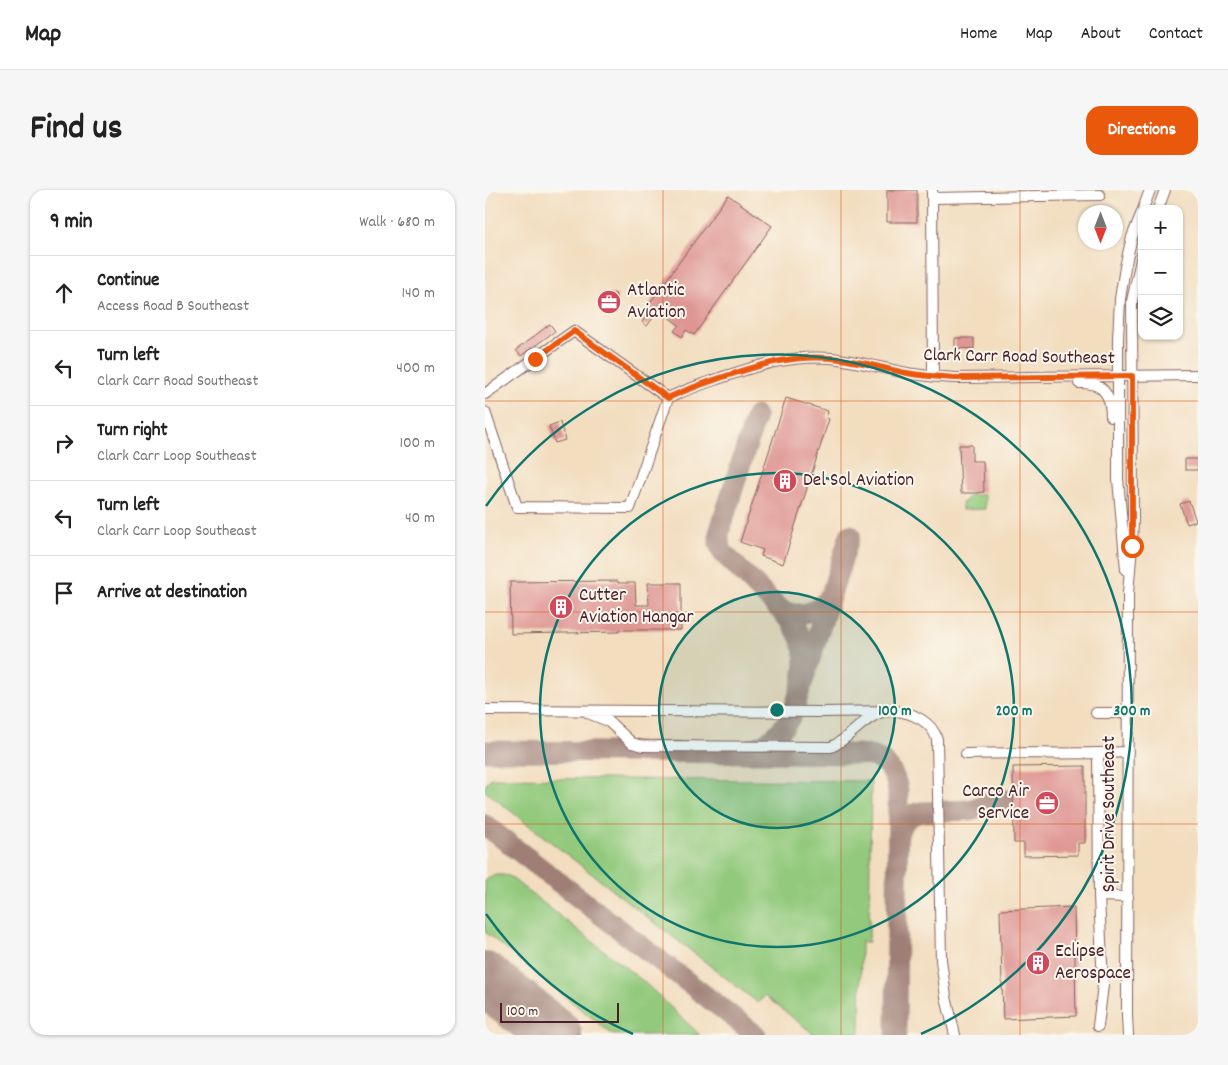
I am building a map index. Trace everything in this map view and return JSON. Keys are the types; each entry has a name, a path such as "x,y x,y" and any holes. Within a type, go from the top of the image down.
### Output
{"street":[{"path":"1145,205 1151,190"},
{"path":"1159,205 1165,190"},
{"path":"933,377 932,194 1058,193 1100,195"},
{"path":"1128,593 1118,479 1118,339 1120,299 1125,267 1132,237 1138,222"},
{"path":"1128,593 1133,518 1132,301 1138,273"},
{"path":"485,394 574,331 668,398 630,508 517,507 485,412"},
{"name":"Clark Carr Road Southeast","path":"668,398 690,388 756,366 804,358 833,358 908,373 956,378 1198,375"},
{"path":"1032,377 1045,383 1090,383 1099,387 1107,394 1111,405 1112,458 1118,479"},
{"name":"Spirit Drive Southeast","path":"1128,593 1127,1016 1129,1035"},
{"path":"485,710 885,711 907,712 923,720 932,728 937,739 941,960 946,997 955,1035"},
{"path":"567,710 585,712 608,721 632,743 642,746 823,747 835,746 874,716 885,711"},
{"path":"1096,713 1128,713"},
{"path":"966,754 1004,752 1098,754 1128,752"},
{"path":"1098,754 1099,896 1103,985 1098,1026"},
{"path":"1099,896 1127,897"}],"green space":[{"path":"970,495 985,495 985,509 962,510 962,503"},
{"path":"491,778 871,781 869,942 861,942 860,1033 815,1035 765,996 758,1003 485,791 485,786"},
{"path":"494,875 509,876 644,982 700,1035 613,1035 485,932 485,881"}],"building":[{"path":"887,190 917,190 917,222 887,222"},
{"path":"728,195 772,226 694,335 686,330 682,337 674,331 679,325 659,310 647,326 642,322 653,307 649,304"},
{"name":"Atlantic Aviation","path":"602,294 616,294 616,310 601,310"},
{"path":"550,324 555,331 521,356 516,350"},
{"path":"955,338 974,338 974,349 955,348"},
{"name":"Del Sol Aviation","path":"786,398 828,411 826,418 829,419 783,564 761,556 763,550 740,542"},
{"path":"560,422 565,440 555,443 549,426"},
{"path":"959,445 972,445 972,461 983,461 984,492 961,493"},
{"path":"1185,459 1198,459 1198,470 1185,470"},
{"path":"1189,501 1196,521 1187,524 1180,504"},
{"name":"Cutter Aviation Hangar","path":"618,581 618,583 635,583 636,605 649,605 648,583 681,583 681,630 511,634 510,582"},
{"path":"1085,766 1085,843 1078,843 1078,855 1024,856 1024,843 1014,843 1013,767"},
{"name":"Eclipse Aerospace","path":"1074,907 1076,1016 1003,1019 1000,910"}],"taxiway":[{"path":"756,416 719,533 719,544 723,553 783,613 797,632 802,642 804,653 803,680"},
{"path":"745,751 767,742 779,732 793,712 850,535"},
{"path":"776,606 791,613 807,613 820,607 831,594"},
{"path":"485,751 860,754 881,760 894,775 898,790 896,1035"},
{"path":"898,835 906,819 917,813 971,810 995,800 1008,800"},
{"path":"485,825 756,1035"}],"runway":[{"path":"485,979 555,1035"}],"place":[{"name":"Atlantic Aviation","path":"609,302"},
{"name":"Del Sol Aviation","path":"785,481"},
{"name":"Cutter Aviation Hangar","path":"561,607"},
{"name":"Carco Air Service","path":"1047,803"},
{"name":"Eclipse Aerospace","path":"1038,963"}],"route":[{"path":"535,359 574,331 668,398 690,388 756,366 804,358 833,358 933,377 1132,376 1132,546"}]}
